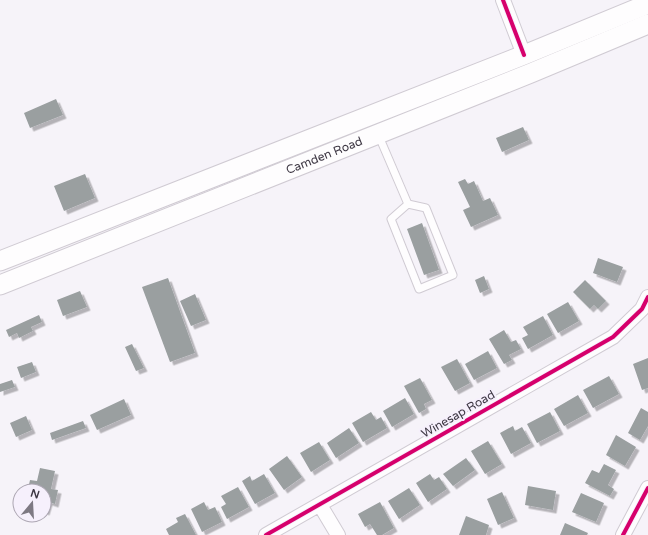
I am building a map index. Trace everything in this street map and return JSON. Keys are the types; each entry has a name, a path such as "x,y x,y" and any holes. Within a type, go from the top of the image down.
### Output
{"main road":[{"name":"Camden Road","path":"1,261 524,55 648,4"},
{"path":"548,65 548,60 552,58 648,16"},
{"name":"Camden Road","path":"0,285 648,24"},
{"path":"383,132 451,98 523,69 528,65 524,55"}],"street":[{"path":"503,0 524,55"},
{"name":"Winesap Road","path":"266,535 613,337 646,307"},
{"path":"623,535 648,488"},
{"path":"320,505 338,535"}],"lane":[{"path":"383,132 408,204"},
{"path":"408,204 426,208 453,275 419,289 391,219 408,204"}],"building":[{"path":"56,99 63,115 30,128 24,113"},
{"path":"523,127 529,140 502,152 496,138"},
{"path":"85,174 95,198 64,211 54,186"},
{"path":"465,179 468,184 474,181 483,201 490,198 498,215 471,227 463,210 470,207 458,182"},
{"path":"422,223 439,270 424,275 407,229"},
{"path":"598,258 623,267 617,282 593,273"},
{"path":"484,276 489,289 480,293 475,280"},
{"path":"168,278 195,353 170,362 142,287"},
{"path":"585,280 606,301 598,309 594,305 590,309 573,292"},
{"path":"80,291 87,307 63,316 57,300"},
{"path":"195,294 206,320 191,326 180,301"},
{"path":"568,302 579,321 558,333 547,314"},
{"path":"39,315 42,322 31,327 33,331 19,338 17,333 9,337 6,330"},
{"path":"543,316 553,335 528,349 522,338 528,335 523,327"},
{"path":"504,330 511,342 516,340 521,349 509,355 512,360 504,364 489,339"},
{"path":"132,344 144,368 136,371 125,347"},
{"path":"488,351 497,368 474,380 465,364"},
{"path":"648,358 648,388 642,390 633,364"},
{"path":"457,359 470,383 455,391 441,367"},
{"path":"32,362 36,372 21,378 17,367"},
{"path":"609,376 619,394 593,408 583,390"},
{"path":"420,378 432,400 424,404 426,409 419,413 404,386"},
{"path":"12,380 15,387 0,392 0,384"},
{"path":"578,395 588,413 564,426 554,409"},
{"path":"405,398 414,414 392,427 383,411"},
{"path":"124,399 131,415 97,430 90,415"},
{"path":"641,408 648,412 648,426 640,440 628,433"},
{"path":"371,412 376,420 381,417 387,428 363,442 352,423"},
{"path":"550,412 560,431 537,443 527,424"},
{"path":"26,416 32,430 16,437 10,423"},
{"path":"83,421 86,428 52,440 50,433"},
{"path":"513,426 515,431 522,427 531,443 511,454 500,433"},
{"path":"349,428 359,443 336,458 327,443"},
{"path":"616,435 636,447 625,466 606,455"},
{"path":"488,441 502,464 485,474 471,451"},
{"path":"319,442 330,460 311,472 300,453"},
{"path":"287,456 302,477 284,490 269,469"},
{"path":"466,458 475,470 453,486 443,474"},
{"path":"604,464 616,470 608,485 614,489 610,496 585,483 592,470 599,473"},
{"path":"40,468 55,471 52,484 52,483 29,483 30,480 37,481"},
{"path":"264,474 275,493 255,504 242,481 250,476 252,481"},
{"path":"430,474 434,480 439,477 447,489 428,502 416,483"},
{"path":"528,486 556,491 553,510 525,505"},
{"path":"238,487 249,507 227,519 221,507 226,504 221,496"},
{"path":"409,488 420,505 399,519 388,501"},
{"path":"52,489 58,490 55,504 52,503"},
{"path":"502,492 514,518 498,525 487,499"},
{"path":"581,493 604,503 596,522 572,512"},
{"path":"204,502 208,510 215,507 222,522 202,532 191,509"},
{"path":"380,502 394,528 382,535 377,535 370,524 365,527 358,514"},
{"path":"185,514 196,535 169,535 166,529 178,522 176,518"},
{"path":"466,516 489,525 486,535 459,535"},
{"path":"565,523 588,533 587,535 560,535"}],"cycle path":[{"path":"503,0 524,55"},
{"path":"266,535 613,337 642,309 648,297"},
{"path":"623,535 648,488"}]}
